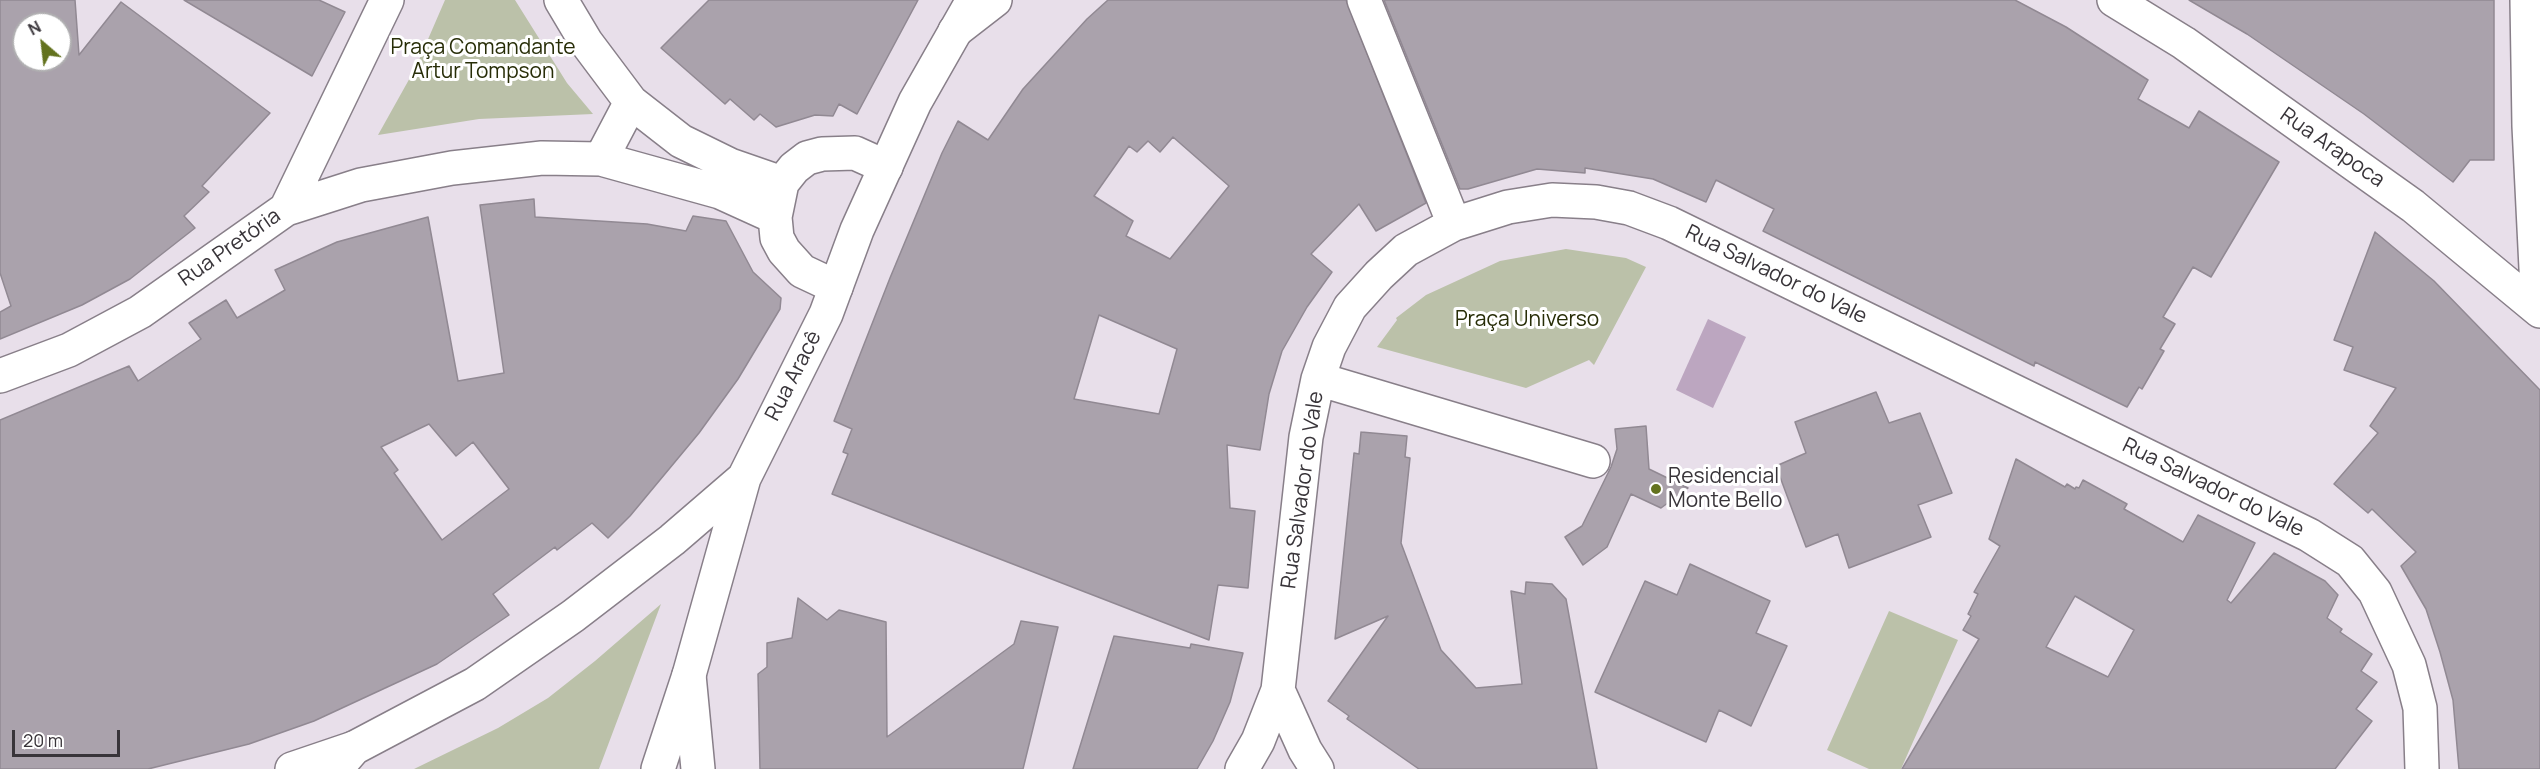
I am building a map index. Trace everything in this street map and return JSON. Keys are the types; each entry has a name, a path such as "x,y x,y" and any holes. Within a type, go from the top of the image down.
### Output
{"street":[{"name":"Rua Pretória","path":"0,376 69,350 140,312 286,209 387,0"},
{"path":"561,0 586,42 632,102 681,141 730,165 782,183"},
{"name":"Rua Aracê","path":"658,769 689,675 744,478 826,314 857,231 915,102 973,0"},
{"path":"955,31 995,0"},
{"path":"1364,0 1454,224"},
{"name":"Rua Arapoca","path":"2114,0 2184,43 2413,206 2539,310"},
{"path":"2527,0 2529,126 2539,310"},
{"path":"601,159 632,102"},
{"path":"836,287 802,271 793,263 777,238 775,217 782,183 794,168 807,158 822,154 855,153 886,167"},
{"path":"286,209 361,185 452,168 542,158 601,159 720,192 775,217"},
{"name":"Rua Salvador do Vale","path":"1242,769 1258,741 1278,690 1306,438 1318,379 1329,347 1350,307 1406,250 1454,224 1508,207 1552,200 1596,202 1639,212 1669,223 2309,535 2350,561 2375,592 2409,665 2420,708 2422,769"},
{"path":"1318,379 1593,461"},
{"path":"292,769 345,759 475,684 573,616 672,540 744,478"},
{"path":"689,675 698,769"},
{"path":"1278,690 1305,750 1317,769"}],"green space":[{"name":"Praça Comandante Artur Tompson","path":"445,0 515,0 567,83 593,114 479,119 378,135 416,67"},
{"name":"Praça Universo","path":"1566,249 1626,258 1646,267 1594,365 1589,360 1526,388 1377,347 1397,320 1396,318 1426,295 1500,261"},
{"path":"661,604 599,769 414,769 498,728 548,698"},
{"path":"1889,611 1958,640 1901,769 1869,769 1827,750"}],"shaded area":[{"path":"1708,319 1746,337 1713,408 1676,390"}],"building":[{"path":"0,0 75,0 79,55 121,2 270,113 202,186 209,192 184,216 195,228 130,279 82,305 0,339 0,312 11,306 0,273"},
{"path":"184,0 319,0 345,12 312,76"},
{"path":"709,0 918,0 857,114 839,104 833,116 815,115 776,127 760,114 754,120 730,99 725,104 661,48"},
{"path":"1108,0 1346,0 1426,203 1376,231 1359,204 1311,254 1332,272 1307,307 1282,351 1269,394 1260,450 1227,445 1230,508 1255,511 1248,588 1218,585 1209,640 832,494 848,454 843,452 852,429 834,421 890,278 942,153 958,121 988,140 1023,89 1087,19","holes":["1173,137 1229,186 1170,259 1126,236 1133,221 1094,196 1129,146 1137,152 1148,141 1160,152","1099,315 1177,349 1159,414 1074,399"]},
{"path":"1384,0 2015,0 2066,27 2148,80 2138,99 2189,128 2199,111 2279,162 2211,277 2193,267 2163,317 2175,324 2160,349 2164,351 2142,389 2139,387 2127,407 2035,362 2034,366 1763,231 1774,209 1716,180 1706,202 1653,179 1585,168 1585,173 1537,169 1468,189 1460,189"},
{"path":"2189,0 2494,0 2494,160 2470,160 2453,182 2364,114 2247,34"},
{"path":"534,199 535,217 647,224 686,231 693,216 726,221 753,272 781,298 780,309 738,379 699,433 630,516 608,538 592,523 557,550 555,547 493,594 509,615 437,664 314,721 249,744 148,769 0,769 0,420 129,366 138,381 201,339 189,323 226,300 237,318 285,290 275,270 337,242 428,217 458,381 504,373 480,205","holes":["429,424 456,456 473,442 509,489 442,540 394,473 398,470 381,447"]},
{"path":"2375,232 2434,281 2540,390 2540,769 2459,769 2453,700 2440,652 2426,609 2401,566 2416,552 2372,509 2368,513 2334,484 2378,433 2370,426 2396,388 2344,370 2353,347 2334,340"},
{"path":"1876,392 1889,423 1920,413 1952,493 1918,505 1931,537 1849,568 1838,534 1806,547 1776,466 1806,453 1795,422"},
{"path":"1646,426 1649,469 1688,488 1661,508 1631,494 1607,547 1583,565 1565,537 1582,526 1611,467 1617,449 1615,429"},
{"path":"1361,432 1407,436 1405,457 1410,458 1401,543 1441,650 1476,688 1522,684 1511,591 1525,594 1526,582 1552,584 1566,599 1597,769 1419,769 1347,719 1349,716 1328,701 1388,616 1335,639 1354,453 1359,454"},
{"path":"2016,459 2065,487 2067,484 2075,489 2079,488 2083,480 2127,504 2124,509 2183,542 2198,515 2255,543 2227,600 2231,603 2274,553 2325,581 2338,595 2327,618 2342,629 2340,632 2372,654 2361,671 2377,682 2356,709 2372,721 2335,769 1902,769 1979,639 1963,630 1971,616 1968,614 1978,594 1974,592 2000,546 1989,539","holes":["2075,596 2134,630 2108,677 2046,647"]},
{"path":"1690,564 1770,601 1756,633 1787,646 1751,726 1719,710 1706,742 1595,692 1645,581 1677,595"},
{"path":"798,598 827,620 839,610 886,622 887,737 1014,644 1021,621 1058,627 1023,769 760,769 758,674 767,667 767,643 792,638"},
{"path":"1114,636 1190,648 1191,644 1243,653 1230,702 1213,741 1197,769 1073,769"}],"place":[{"name":"Residencial Monte Bello","path":"1656,489"}]}
